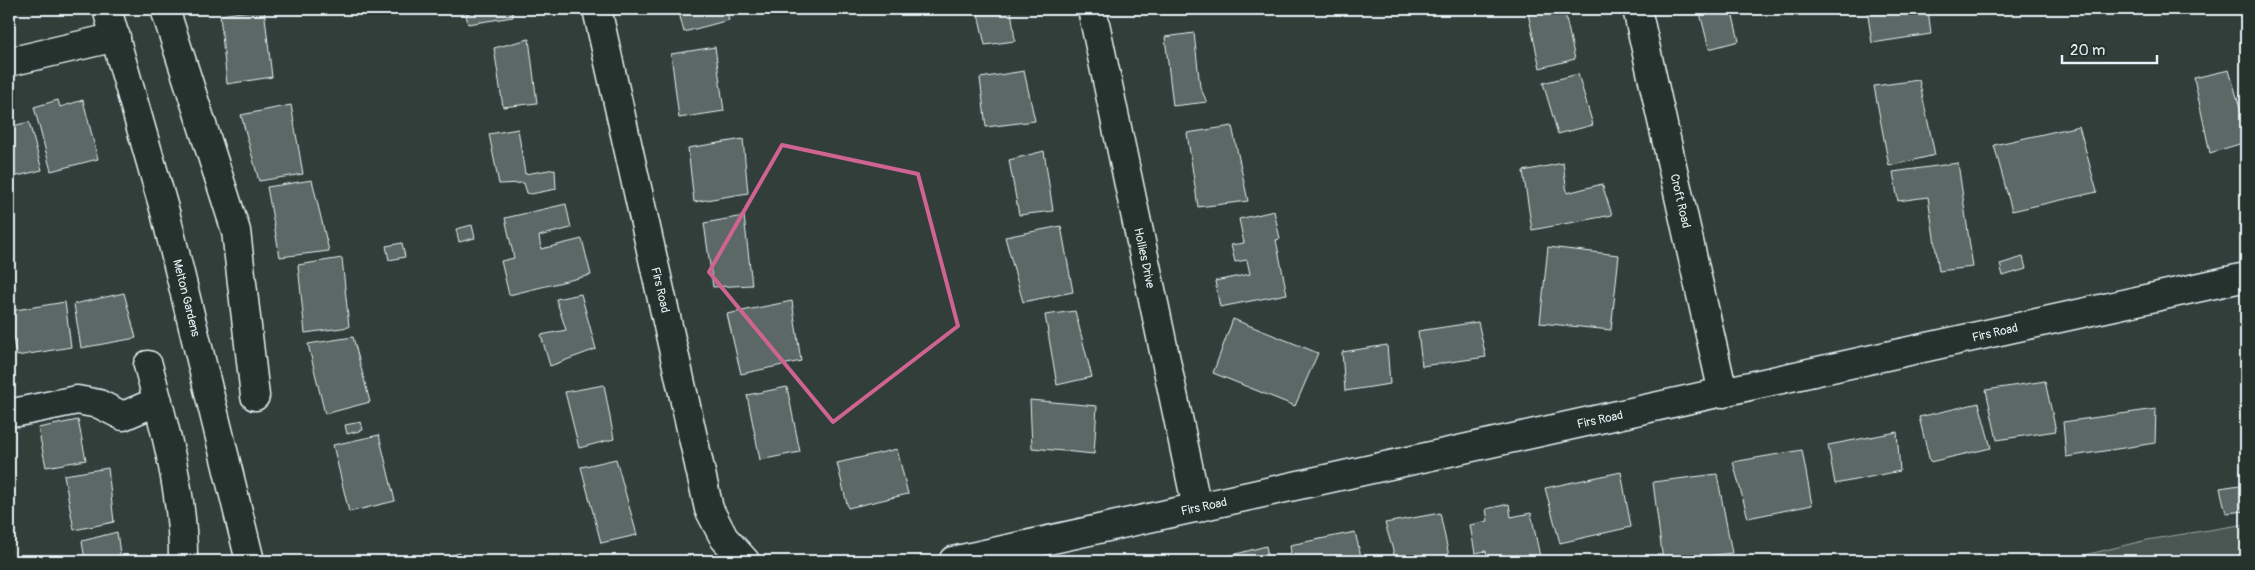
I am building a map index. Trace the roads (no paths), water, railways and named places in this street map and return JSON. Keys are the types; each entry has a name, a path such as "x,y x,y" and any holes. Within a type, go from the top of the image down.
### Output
{"street":[{"name":"Melton Gardens","path":"107,9 165,212 250,561"},
{"path":"165,9 236,231 255,396"},
{"name":"Firs Road","path":"597,9 709,509 724,538 745,561"},
{"name":"Hollies Drive","path":"1092,9 1197,508"},
{"name":"Croft Road","path":"1637,9 1723,394"},
{"path":"9,62 116,37"},
{"name":"Firs Road","path":"953,561 1723,394 2246,277"},
{"path":"148,366 158,401 172,468 183,538 183,561"},
{"path":"18,412 77,400 99,404 123,416 158,401"}]}
